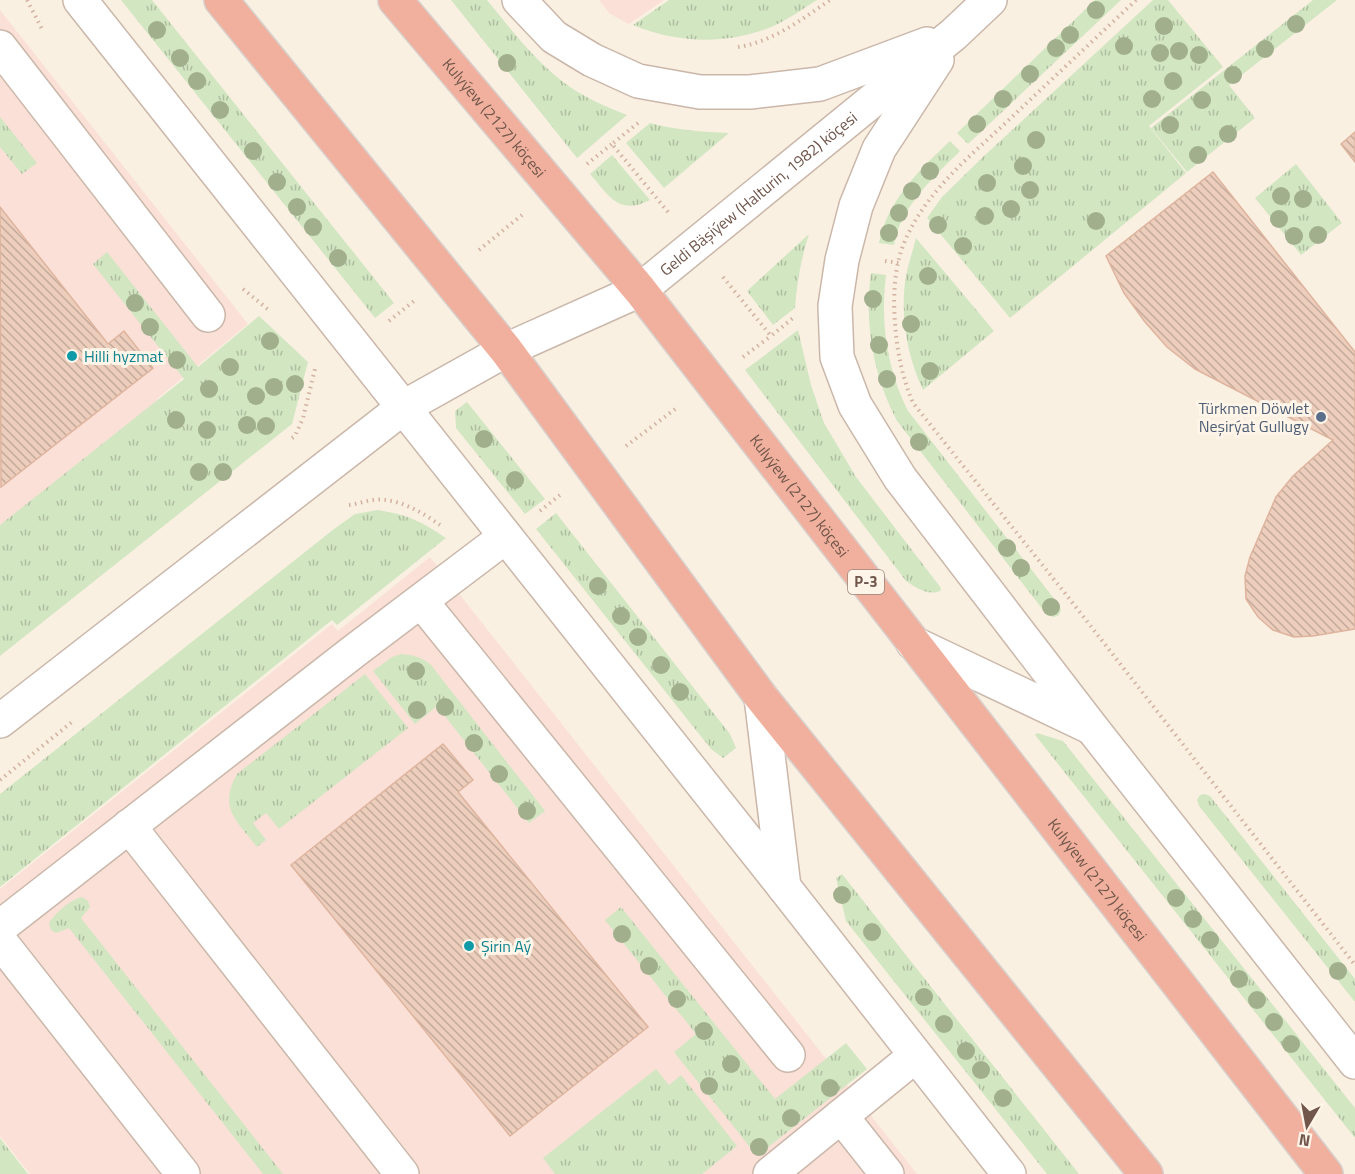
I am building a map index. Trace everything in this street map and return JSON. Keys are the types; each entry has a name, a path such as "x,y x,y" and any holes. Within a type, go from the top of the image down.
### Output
{"highway":[{"path":"221,0 506,350 761,697 1146,1174"},
{"name":"Kulyýew (2127) köçesi","path":"395,0 640,290 1326,1174"}],"street":[{"path":"80,0 404,406 1009,1174"},
{"path":"519,0 554,37 592,60 638,81 700,92 750,92 820,84 954,34"},
{"name":"Geldi Bäşiýew (Halturin, 1982) köçesi","path":"0,722 404,406 506,350 640,290 954,34 990,0"},
{"path":"954,34 879,149 856,206 842,260 836,306 837,357 855,405 900,478 1092,728 1355,1062"},
{"path":"0,47 208,315"},
{"path":"0,927 353,652 505,537"},
{"path":"421,601 788,1055"},
{"path":"913,643 1092,728"},
{"path":"761,697 784,887"},
{"path":"129,826 402,1174"},
{"path":"0,941 183,1174"},
{"path":"770,1174 915,1056"},
{"path":"841,1116 887,1174"}],"path":[{"path":"27,0 46,38"},
{"path":"733,48 769,38 793,26 830,0"},
{"path":"1136,0 933,194 903,245 896,275 894,295 900,364 912,403 1068,597 1355,965"},
{"path":"240,286 273,313"},
{"path":"505,537 771,336"},
{"path":"286,442 295,436 303,418 315,369 314,360"}],"shaded area":[{"path":"599,0 664,0 629,24 610,14"},
{"path":"0,10 248,324 157,399 178,426 0,569"},
{"path":"430,557 917,1174 30,1174 0,1136 0,889 332,624 338,631"}],"green space":[{"path":"121,0 152,0 394,303 375,318"},
{"path":"451,0 487,0 522,43 551,72 585,96 627,115 577,158"},
{"path":"669,0 817,0 769,28 735,37 701,40 683,38 633,25"},
{"path":"1095,0 1121,0 968,144 957,133"},
{"path":"1153,0 1168,0 1223,67 1149,126 1186,173 1010,318 927,218 942,197 985,155"},
{"path":"1313,0 1337,0 1229,85 1255,118 1187,172 1151,128"},
{"path":"0,117 37,163 22,174 0,147"},
{"path":"650,123 690,130 729,133 664,188 626,143"},
{"path":"950,141 960,151 929,182 911,205 897,231 894,245 879,243 889,213 906,187"},
{"path":"612,155 650,200 630,206 622,205 603,190 590,174"},
{"path":"1296,164 1342,223 1301,255 1255,198"},
{"path":"809,234 800,271 795,308 773,325 747,291"},
{"path":"916,238 994,331 923,390 912,362 904,319 906,275"},
{"path":"107,252 198,367 259,316 308,362 292,424 0,656 0,525 184,379 93,264"},
{"path":"871,273 886,275 884,310 887,345 895,379 908,411 1059,605 1061,611 1058,616 1047,615 897,421 882,386 872,349 869,311"},
{"path":"798,330 811,385 824,423 856,477 941,588 940,591 927,592 906,581 745,370"},
{"path":"467,402 545,499 525,514 456,428 455,411"},
{"path":"378,510 414,520 446,538 337,625 332,620 0,887 0,794 334,529 355,514"},
{"path":"556,513 730,734 736,748 723,758 711,749 536,529"},
{"path":"401,654 417,657 431,665 545,811 529,823 437,706 415,724 373,671 392,657"},
{"path":"365,674 408,728 279,829 266,813 253,823 266,840 257,847 232,813 229,796 237,774"},
{"path":"1037,733 1063,741 1355,1108 1355,1138 1035,735"},
{"path":"1200,795 1210,796 1355,979 1355,1002 1199,806 1197,800"},
{"path":"842,874 1079,1174 1047,1174 846,921 836,878"},
{"path":"82,897 88,901 90,907 81,918 283,1174 263,1174 69,928 56,933 51,930 49,923 55,915 68,904"},
{"path":"621,907 775,1099 846,1043 867,1069 757,1156 674,1052 696,1034 605,920"},
{"path":"656,1069 669,1085 681,1075 737,1146 702,1174 555,1174 543,1158"},
{"path":"0,1138 28,1174 0,1174"}],"building":[{"path":"1355,132 1355,162 1341,144"},
{"name":"Türkmen Döwlet Neşirýat Gullugy","path":"1213,172 1355,352 1355,629 1294,637 1273,630 1258,617 1246,599 1245,576 1250,557 1276,497 1293,476 1333,440 1195,369 1167,347 1124,293 1106,256"},
{"name":"Hilli hyzmat","path":"0,207 108,344 124,331 153,368 1,487"},
{"name":"Şirin Aý","path":"443,744 473,780 458,792 648,1027 510,1136 291,865"}],"place":[{"name":"Hilli hyzmat","path":"72,356"},
{"name":"Türkmen Döwlet Neşirýat Gullugy","path":"1321,417"},
{"name":"Şirin Aý","path":"469,946"}]}
